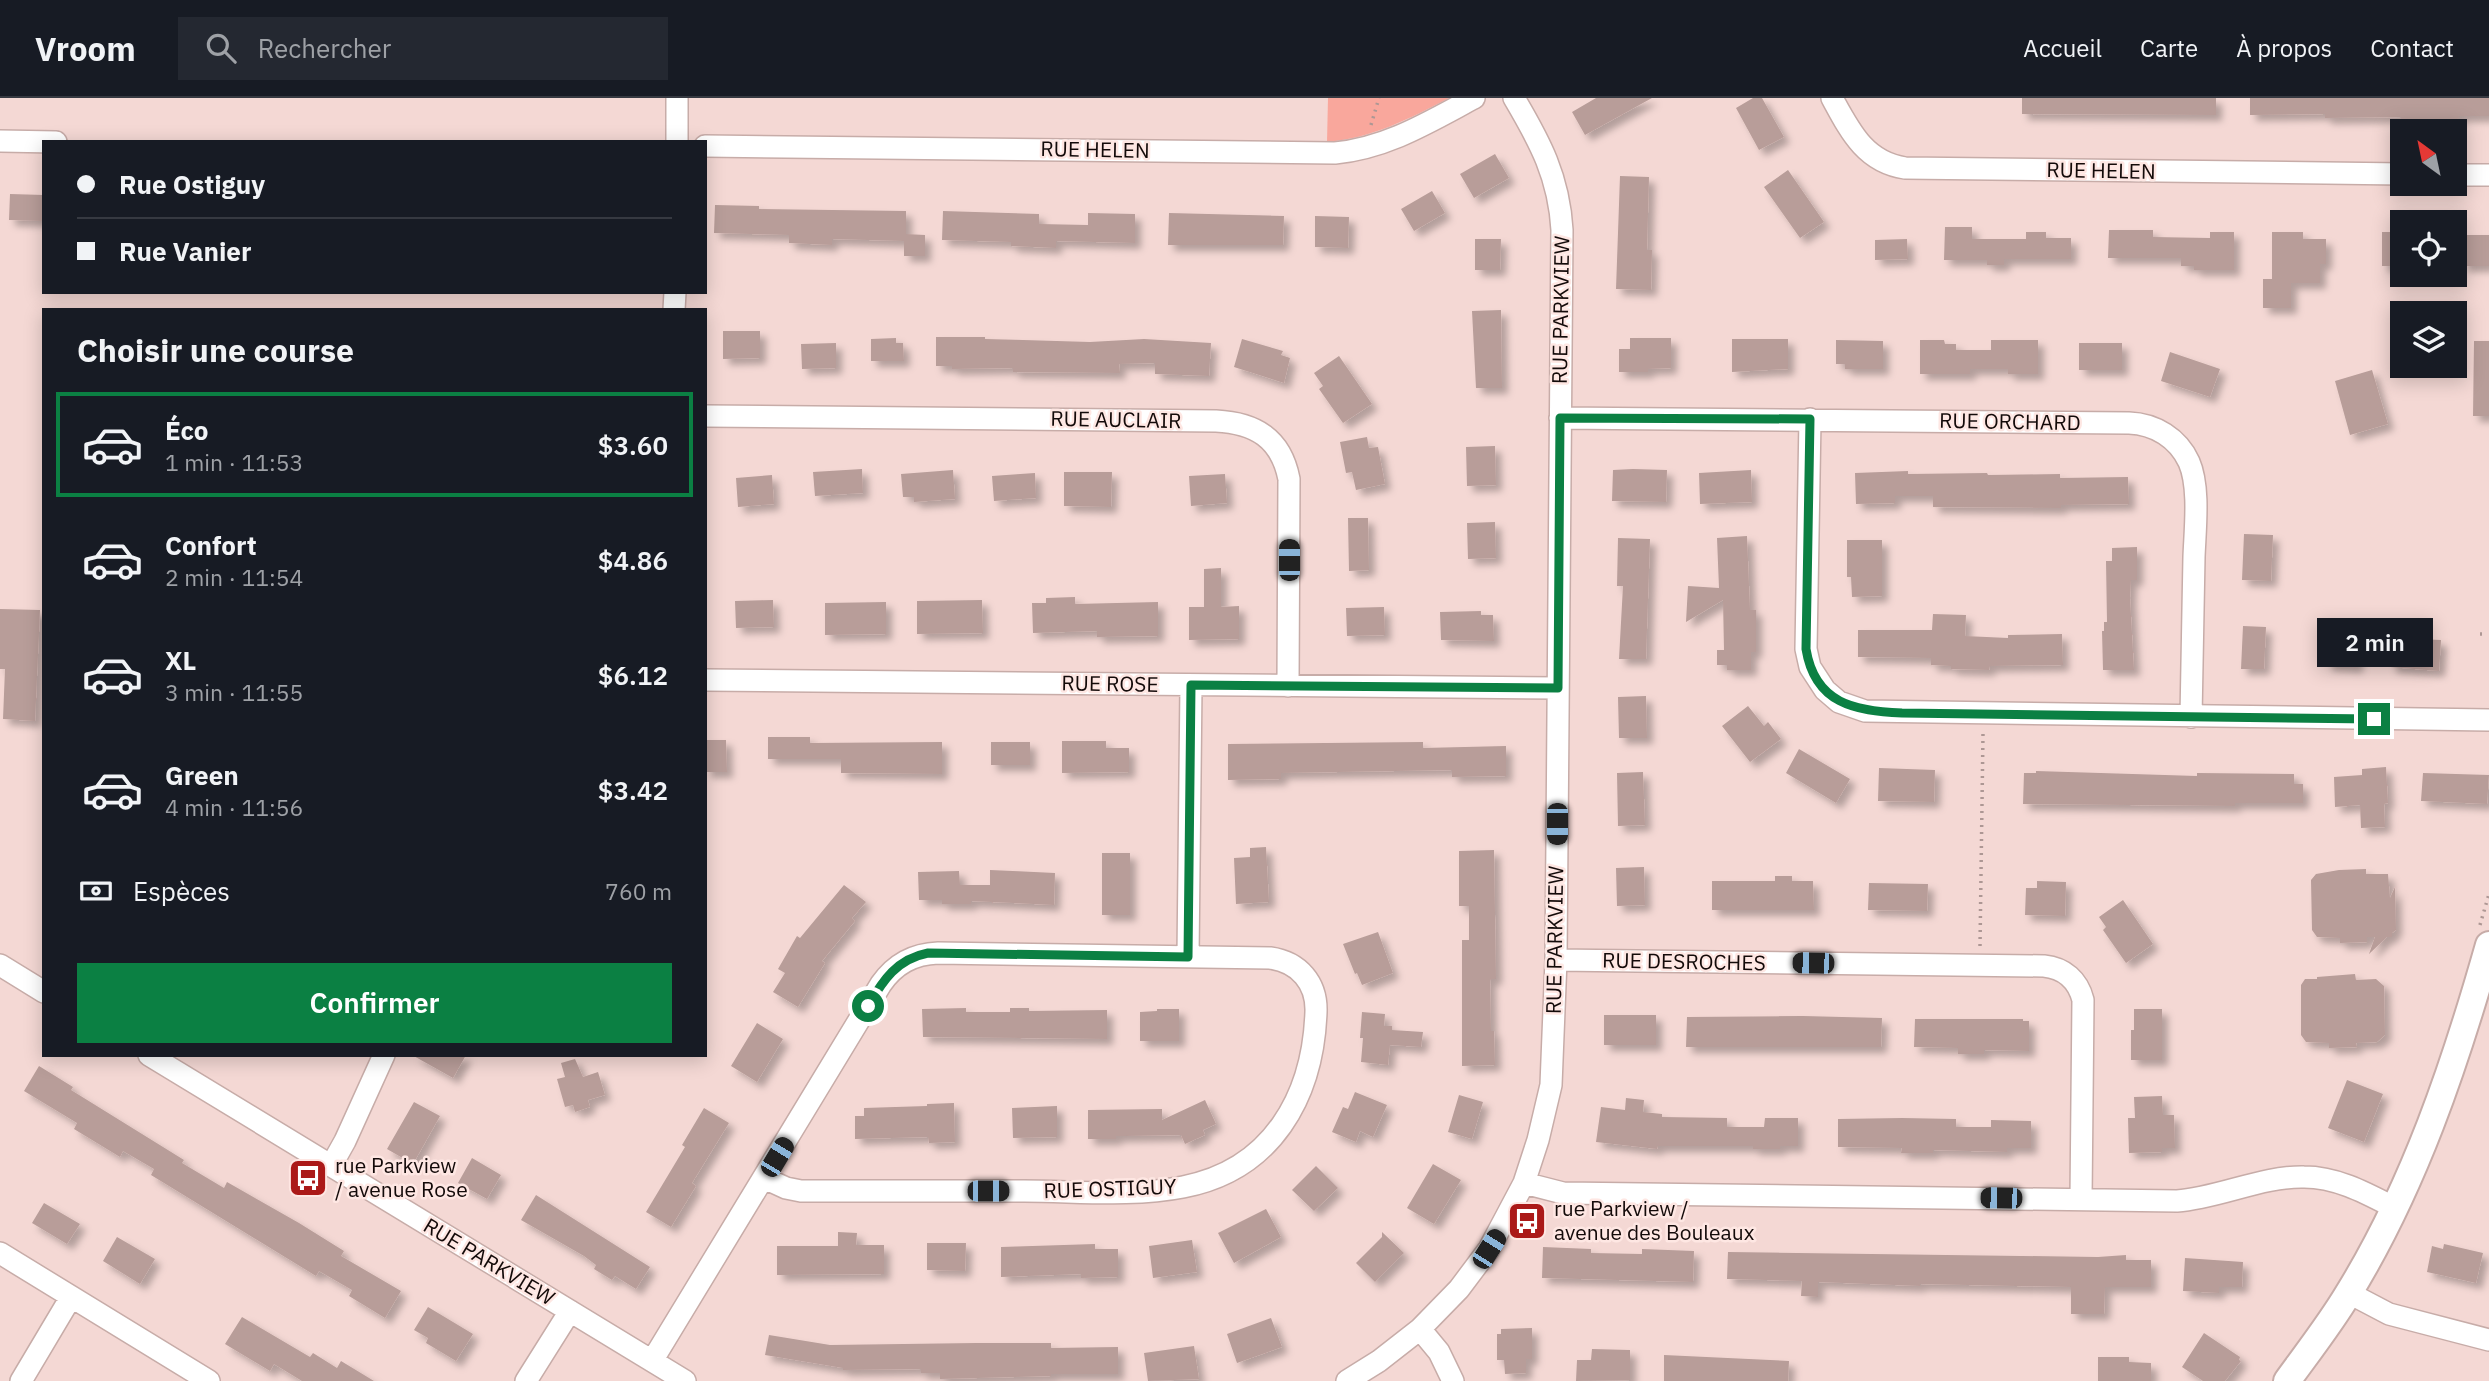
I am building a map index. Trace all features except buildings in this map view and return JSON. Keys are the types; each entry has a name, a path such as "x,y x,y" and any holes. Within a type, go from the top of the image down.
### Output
{"street":[{"path":"677,98 677,140"},
{"name":"RUE HELEN","path":"707,146 1335,153 1362,149 1402,136 1474,98"},
{"name":"RUE PARKVIEW","path":"1347,1381 1379,1361 1420,1329 1459,1289 1489,1249 1524,1183 1551,1085 1556,960 1563,244 1560,204 1547,157 1514,98"},
{"name":"RUE HELEN","path":"1832,98 1855,138 1866,151 1881,160 1905,168 2390,174"},
{"path":"0,141 42,142"},
{"path":"2468,175 2489,175"},
{"name":"RUE AUCLAIR","path":"707,416 1216,421 1234,422 1250,427 1265,435 1276,447 1285,462 1289,479 1288,686"},
{"name":"RUE ORCHARD","path":"1560,418 2138,423 2154,428 2169,436 2181,448 2189,463 2194,488 2192,717"},
{"path":"1810,419 1805,640 1807,658 1814,676 1839,702 1865,711 2489,720"},
{"name":"RUE ROSE","path":"707,680 1558,688"},
{"path":"1188,957 1191,685"},
{"path":"2287,1381 2349,1293 2395,1208 2437,1106 2467,1021 2489,945"},
{"name":"RUE OSTIGUY","path":"652,1361 881,984 891,971 905,961 920,955 938,953 1270,958 1284,961 1303,973 1314,993 1316,1007 1312,1053 1306,1080 1295,1104 1281,1127 1263,1147 1231,1171 1206,1181 1180,1188 1121,1192 800,1191 764,1178"},
{"name":"RUE DESROCHES","path":"1556,960 1980,965 2051,967 2064,972 2078,986 2084,1007 2081,1199"},
{"path":"0,965 42,991"},
{"name":"RUE PARKVIEW","path":"152,1057 685,1381"},
{"path":"331,1166 383,1057"},
{"path":"1524,1183 1563,1193 2191,1200 2274,1180 2306,1177 2347,1185 2395,1208"},
{"path":"0,1253 209,1381"},
{"path":"2349,1293 2389,1314 2489,1340"},
{"path":"20,1381 71,1297"},
{"path":"526,1381 570,1311"},
{"path":"1420,1329 1439,1352 1453,1381"}],"path":[{"path":"1368,134 1379,98"},
{"path":"2480,634 2487,634"},
{"path":"1980,965 1984,714"}],"shaded area":[{"path":"1328,98 1449,98 1375,132 1327,142"}],"place":[{"name":"rue Parkview / avenue Rose","path":"308,1178"},
{"name":"rue Parkview / avenue des Bouleaux","path":"1527,1221"}],"route":[{"path":"868,1006 891,971 912,957 928,953 1188,957 1191,685 1558,688 1560,418 1810,419 1805,635 1807,658 1819,683 1839,702 1848,706 1865,711 1902,713 2374,719"}]}
